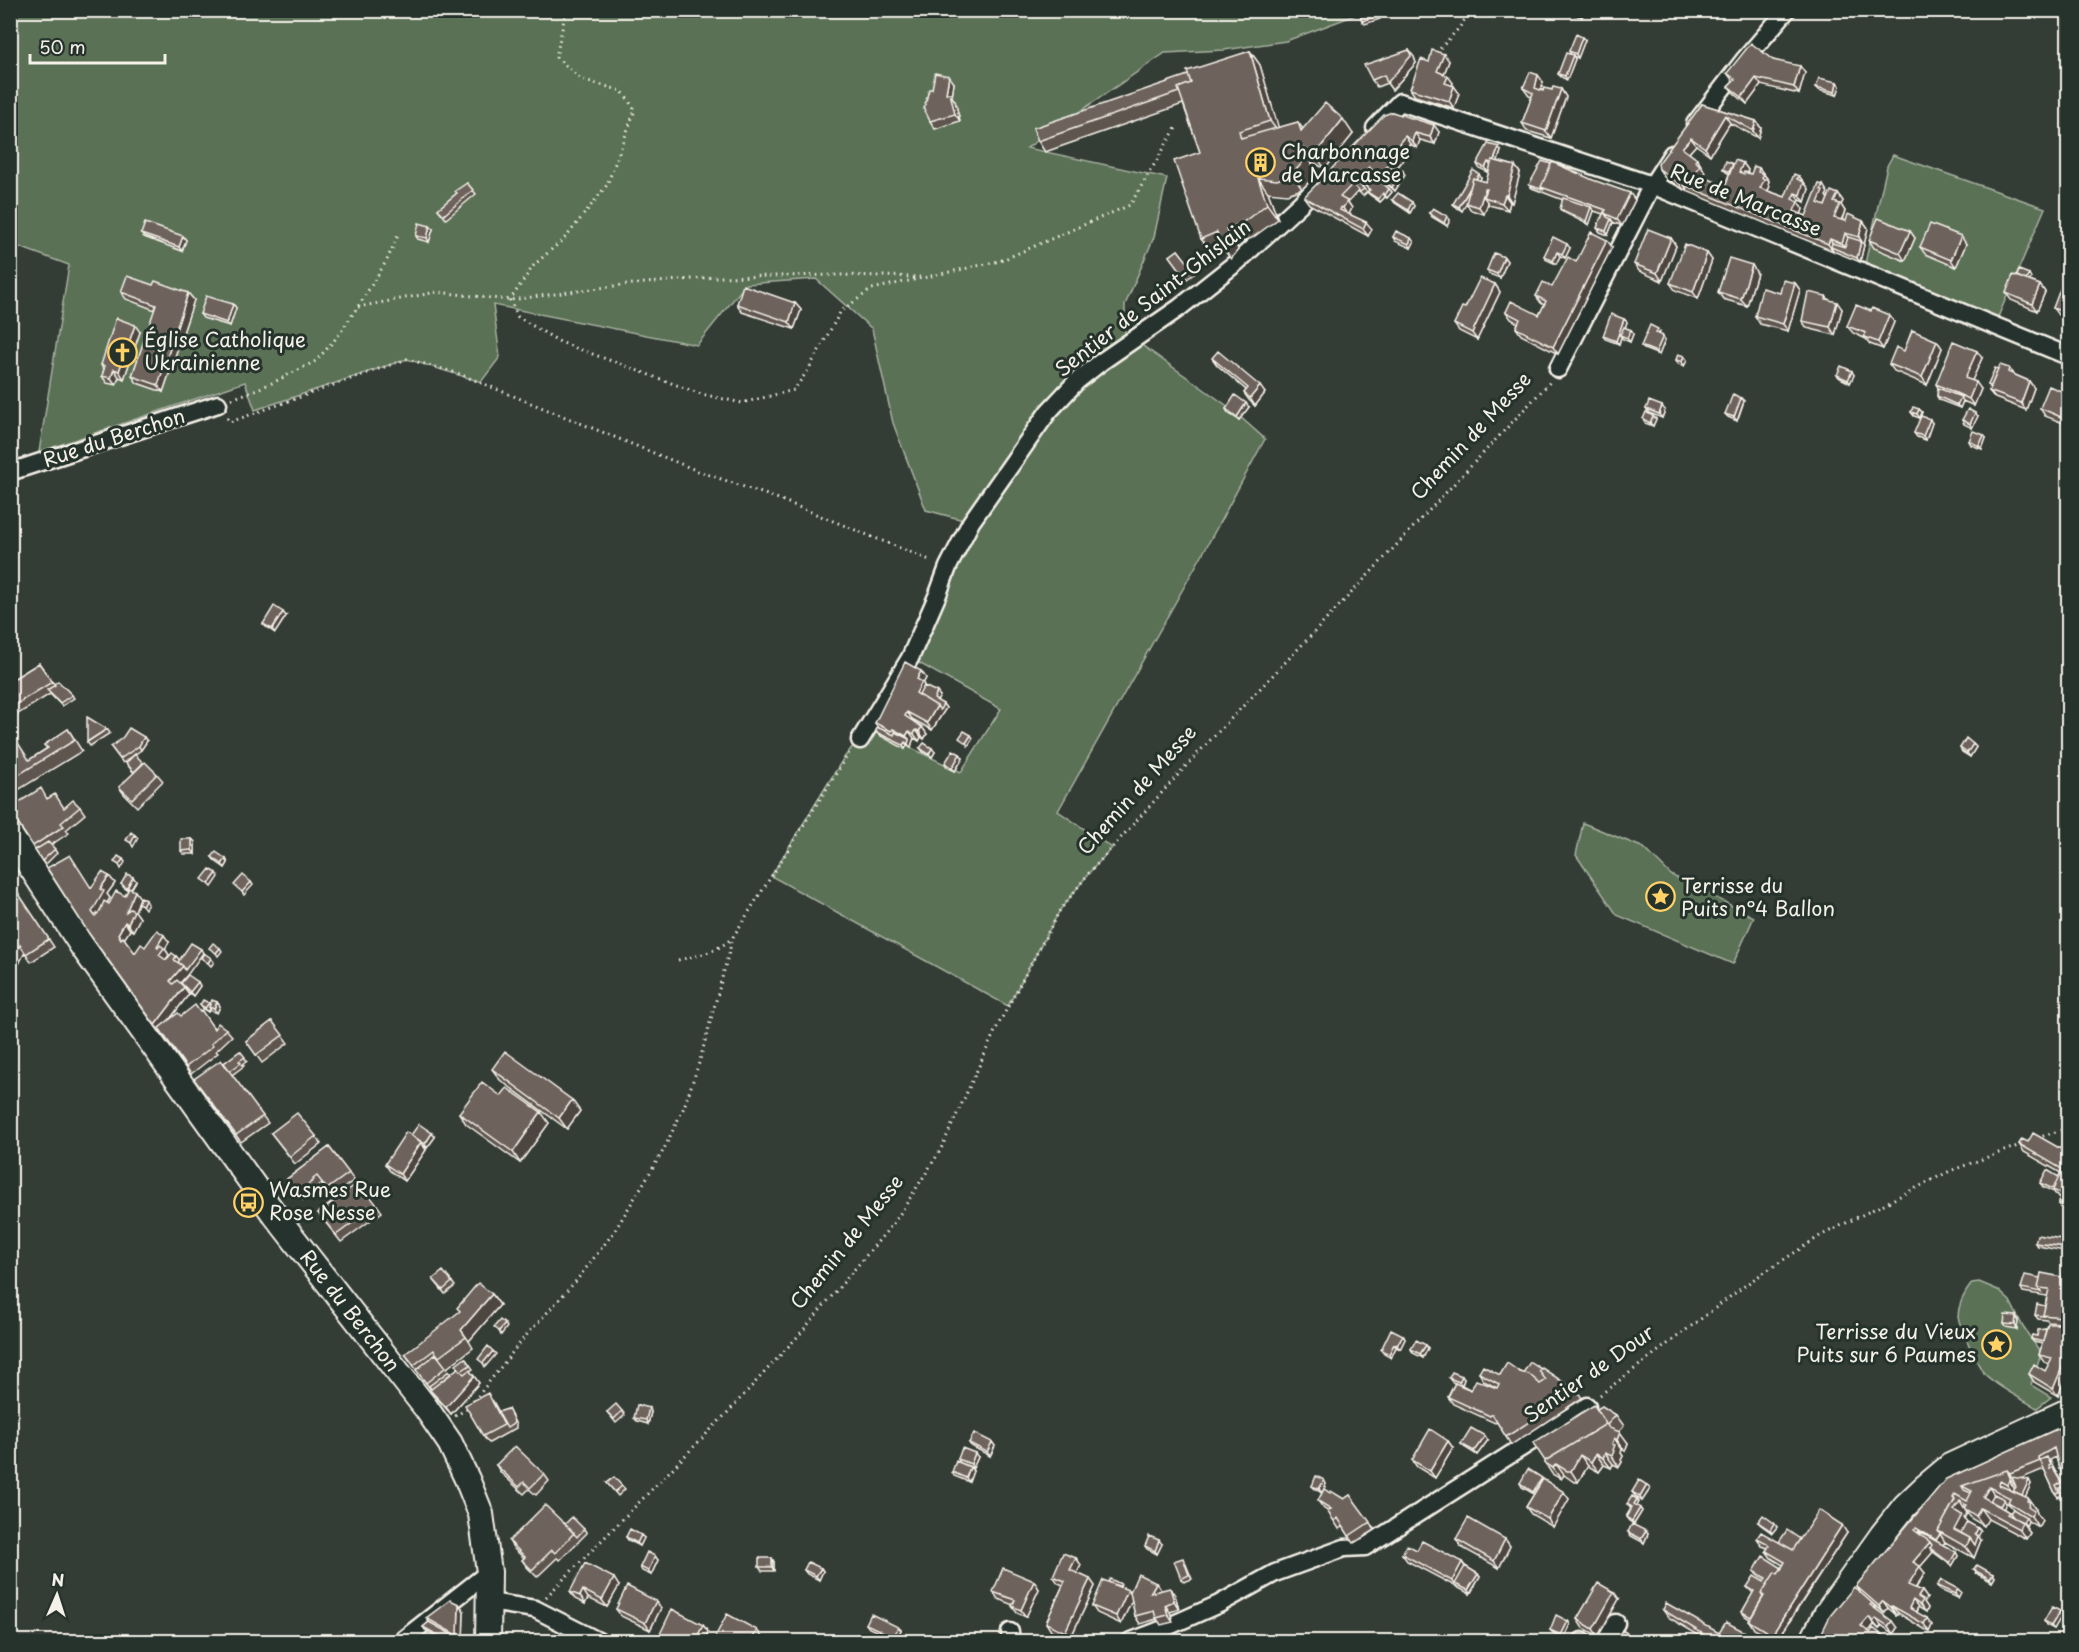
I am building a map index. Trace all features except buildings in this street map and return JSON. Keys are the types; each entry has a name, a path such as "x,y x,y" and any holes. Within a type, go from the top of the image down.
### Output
{"street":[{"name":"Chemin de Messe","path":"1558,369 1652,185 1670,157 1738,68 1788,10"},
{"name":"Rue de Marcasse","path":"1367,136 1400,102 1652,185 2068,356"},
{"name":"Sentier de Saint-Ghislain","path":"860,740 910,658 939,594 948,567 971,522 1048,412 1077,381 1179,308 1237,262 1334,170"},
{"name":"Rue du Berchon","path":"10,472 218,404"},
{"name":"Rue du Berchon","path":"10,835 82,946 272,1211 426,1408 450,1443 481,1514 489,1572 488,1641"},
{"name":"Sentier de Dour","path":"1129,1641 1219,1604 1275,1573 1344,1548 1365,1547 1587,1406"},
{"path":"1812,1641 1826,1614 1882,1535 1905,1506 1925,1487 1950,1466 2068,1411"},
{"path":"400,1641 489,1572"},
{"path":"489,1602 535,1609 600,1641"},
{"path":"1605,1641 1616,1623"}],"path":[{"path":"510,300 534,265 567,236 607,185 635,110 622,91 581,79 556,57 566,10"},
{"path":"1436,54 1459,28 1471,10"},
{"path":"510,300 518,316 560,342 701,394 742,403 794,390 842,311 872,289 1000,261 1130,205 1176,128"},
{"path":"399,233 387,260 358,307 338,336 316,361 272,383 218,404 230,422 407,359 457,373 698,471 776,498 948,567"},
{"path":"358,307 437,292 510,300 622,285 715,277 841,275 926,277"},
{"name":"Chemin de Messe","path":"535,1609 727,1413 799,1335 896,1220 940,1150 996,1029 1060,910 1089,873 1196,755 1549,384 1558,369"},
{"path":"678,960 707,954 721,948 733,937 843,759 860,740"},
{"path":"438,1426 469,1407 523,1339 576,1281 614,1232 652,1169 684,1107 700,1060 733,937"},
{"name":"Sentier de Dour","path":"1587,1406 1751,1281 1820,1236 1950,1171 2068,1128"}],"green space":[{"path":"11,11 1366,11 1286,41 1224,50 1165,53 1027,148 1167,178 1154,237 1125,305 1125,344 1133,339 1229,407 1265,439 1058,811 1112,848 1060,910 1008,1006 771,876 843,759 868,727 961,772 1001,709 910,658 971,522 926,510 893,423 872,329 816,279 746,284 697,345 493,305 500,357 481,382 407,359 255,410 245,382 39,452 69,265 11,244"},
{"path":"1893,155 2045,208 1994,326 1863,272 1887,166"},
{"path":"1583,823 1644,848 1671,875 1754,917 1733,964 1617,915 1576,855"},
{"name":"Terrisse du Vieux Puits sur 6 Paumes","path":"1979,1282 1998,1290 2010,1301 2023,1327 2041,1353 2031,1385 2051,1397 2037,1408 1987,1377 1969,1345 1959,1321 1958,1312 1969,1287 1972,1283"}],"place":[{"name":"Charbonnage de Marcasse","path":"1260,163"},
{"name":"Église Catholique Ukrainienne","path":"123,352"},
{"name":"Terrisse du Puits n°4 Ballon","path":"1660,897"},
{"name":"Wasmes Rue Rose Nesse","path":"248,1202"},
{"name":"Terrisse du Vieux Puits sur 6 Paumes","path":"1997,1344"}]}
